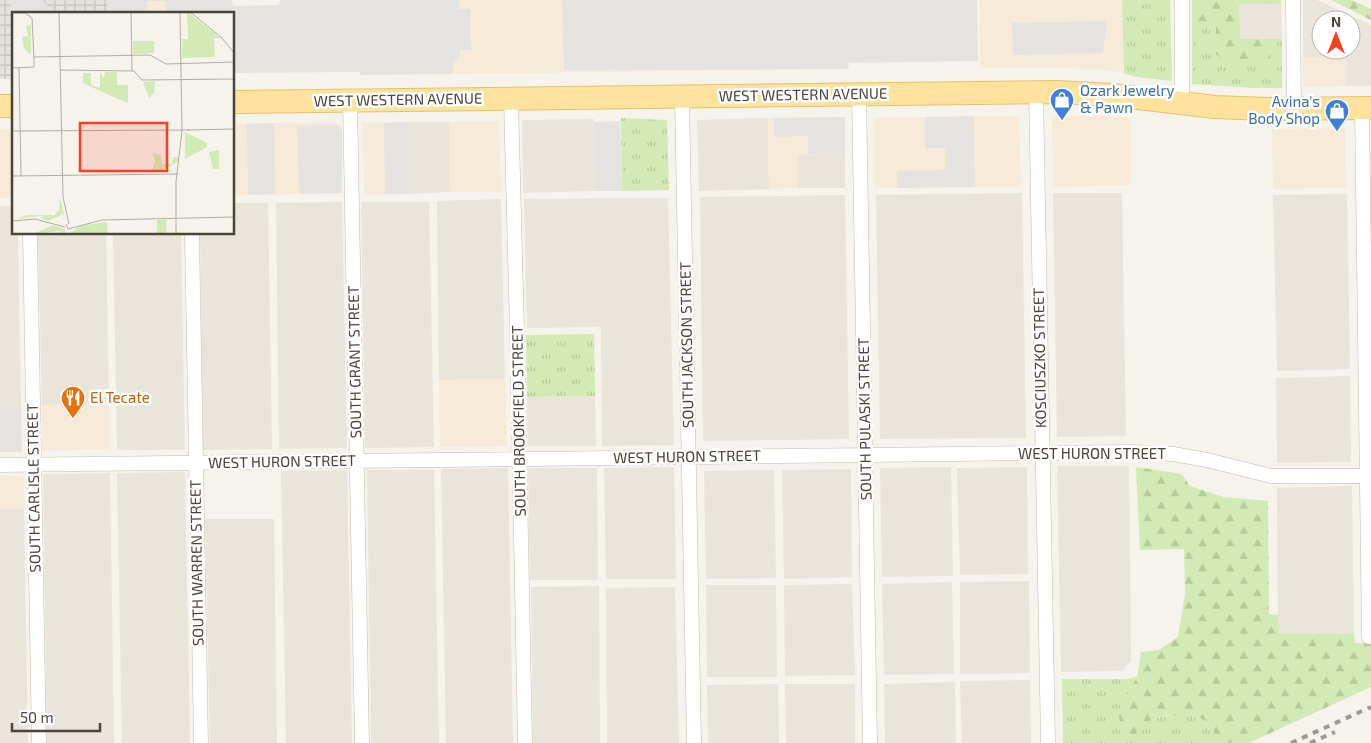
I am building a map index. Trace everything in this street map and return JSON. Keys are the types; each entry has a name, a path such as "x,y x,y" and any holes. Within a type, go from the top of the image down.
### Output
{"main road":[{"name":"WEST WESTERN AVENUE","path":"235,102 1036,93 1113,94 1215,107 1367,108"}],"street":[{"path":"1182,0 1182,104"},
{"path":"1293,0 1294,108"},
{"name":"KOSCIUSZKO STREET","path":"1036,93 1048,743"},
{"name":"SOUTH PULASKI STREET","path":"859,94 870,743"},
{"name":"SOUTH JACKSON STREET","path":"682,97 694,743"},
{"name":"SOUTH BROOKFIELD STREET","path":"511,99 525,743"},
{"name":"SOUTH GRANT STREET","path":"350,100 362,743"},
{"path":"1367,108 1369,636"},
{"name":"SOUTH CARLISLE STREET","path":"30,235 39,743"},
{"name":"SOUTH WARREN STREET","path":"192,235 201,743"},
{"name":"WEST HURON STREET","path":"0,465 1131,452 1173,454 1208,460 1271,476 1369,476"}],"shaded area":[{"path":"0,0 108,0 109,12 12,12 12,79 0,79"},
{"path":"11,0 42,0 47,5 48,12 12,12 12,67"},
{"path":"108,0 185,0 185,12 109,12"},
{"path":"108,0 232,0 233,6 279,5 280,0 459,0 459,9 470,9 471,50 460,50 460,56 453,64 454,74 360,75 360,72 235,73 235,12 167,12 165,1 147,1 146,12 109,12"},
{"path":"451,0 846,0 848,69 454,74"},
{"path":"562,0 977,0 978,61 849,63 848,69 564,70"},
{"path":"979,0 1122,0 1124,73 1064,68 980,68"},
{"path":"1303,0 1317,0 1339,10 1311,10 1311,57 1303,57"},
{"path":"1239,4 1281,4 1282,39 1239,39"},
{"path":"1361,20 1371,25 1371,86 1346,86 1346,60 1361,60"},
{"path":"1107,21 1103,53 1013,55 1012,23"},
{"path":"1303,57 1311,57 1311,60 1346,60 1346,86 1303,87"},
{"path":"974,116 975,187 897,188 897,171 945,170 945,148 925,148 925,117"},
{"path":"1019,116 1021,187 875,188 874,118"},
{"path":"1052,116 1100,116 1131,119 1131,185 1053,187"},
{"path":"845,117 845,153 798,155 798,188 769,189 768,118"},
{"path":"845,117 845,153 808,154 808,136 774,137 774,118"},
{"path":"768,118 769,189 699,191 697,120"},
{"path":"594,119 595,191 523,193 522,120"},
{"path":"499,121 501,192 450,192 449,122"},
{"path":"620,121 622,191 595,191 594,122"},
{"path":"336,122 342,128 342,193 235,195 235,124"},
{"path":"407,122 449,122 450,192 407,194"},
{"path":"407,122 407,194 364,195 363,123"},
{"path":"407,122 407,194 385,194 384,123"},
{"path":"274,123 275,194 248,195 247,124"},
{"path":"337,125 342,131 342,193 299,194 297,126"},
{"path":"1345,128 1346,188 1273,189 1272,129"},
{"path":"0,129 12,129 12,198 0,198"},
{"path":"845,153 845,188 798,188 798,155"},
{"path":"1022,193 1026,438 880,439 876,195"},
{"path":"1053,193 1122,193 1126,436 1057,437"},
{"path":"1347,194 1350,369 1277,371 1273,195"},
{"path":"845,195 849,439 703,441 700,197"},
{"path":"668,198 674,445 602,446 601,327 527,328 524,199"},
{"path":"501,199 505,379 439,380 437,201"},
{"path":"342,202 347,448 279,449 276,203"},
{"path":"361,202 429,202 434,447 365,448"},
{"path":"235,203 268,203 272,449 203,450 200,235 235,235"},
{"path":"0,206 12,206 12,235 18,235 21,408 0,408"},
{"path":"38,235 106,235 109,404 42,405"},
{"path":"113,235 181,235 185,450 117,450"},
{"path":"1350,376 1351,462 1277,463 1276,378"},
{"path":"505,379 507,446 440,447 439,380"},
{"path":"595,396 596,446 528,446 527,397"},
{"path":"109,404 109,449 42,451 42,405"},
{"path":"0,408 21,408 22,452 0,452"},
{"path":"1057,466 1129,466 1131,661 1122,671 1061,672"},
{"path":"674,467 676,579 606,579 604,468"},
{"path":"951,467 953,576 882,577 880,468"},
{"path":"1027,467 1028,574 960,575 957,468"},
{"path":"508,468 513,743 446,743 441,469"},
{"path":"528,468 597,468 598,580 530,580"},
{"path":"851,469 852,577 784,579 782,470"},
{"path":"347,470 352,743 286,743 281,471"},
{"path":"367,470 434,470 439,743 371,743"},
{"path":"774,470 776,578 706,579 704,471"},
{"path":"185,472 190,743 122,743 117,473"},
{"path":"110,473 114,743 47,743 43,474"},
{"path":"0,476 24,476 24,509 0,509"},
{"path":"1352,486 1354,634 1278,634 1277,488"},
{"path":"0,509 24,509 28,743 0,743"},
{"path":"205,519 274,519 277,743 210,743"},
{"path":"1029,581 1030,673 960,674 960,582"},
{"path":"952,582 954,674 884,675 882,584"},
{"path":"852,584 855,675 785,676 784,585"},
{"path":"706,585 776,585 777,677 707,677"},
{"path":"599,586 600,743 533,743 531,587"},
{"path":"675,587 679,743 607,743 606,588"},
{"path":"1030,680 1031,743 962,743 960,681"},
{"path":"955,682 956,743 885,743 884,684"},
{"path":"778,684 779,743 708,743 707,685"},
{"path":"785,684 855,684 855,743 786,743"}],"green space":[{"path":"1122,0 1170,0 1172,81 1136,77 1124,73"},
{"path":"1192,0 1235,0 1239,4 1240,39 1267,39 1267,57 1262,62 1223,61 1216,54 1216,27 1213,24 1192,24"},
{"path":"1235,0 1281,0 1281,4 1239,4"},
{"path":"1331,0 1352,0 1371,9 1371,20 1361,15 1361,10 1351,10"},
{"path":"1192,24 1213,24 1216,27 1216,54 1267,57 1267,39 1282,39 1282,88 1192,84"},
{"path":"621,118 667,120 669,190 622,191"},
{"path":"594,334 595,396 527,397 526,335"},
{"path":"1136,467 1182,474 1190,486 1224,497 1268,501 1269,614 1278,615 1279,634 1354,634 1355,643 1371,643 1371,687 1249,743 1216,743 1212,725 1194,714 1160,717 1143,723 1134,737 1122,729 1118,714 1137,677 1141,652 1159,650 1178,637 1185,594 1184,549 1140,550"},
{"path":"1137,677 1118,714 1134,737 1142,723 1160,717 1194,714 1212,725 1216,743 1063,743 1062,679 1126,679"}],"railway":[{"path":"1291,743 1371,707"},
{"path":"1310,743 1335,732"}],"place":[{"name":"Ozark Jewelry & Pawn","path":"1062,121"},
{"name":"Avina's Body Shop","path":"1337,132"},
{"name":"El Tecate","path":"73,419"}]}
